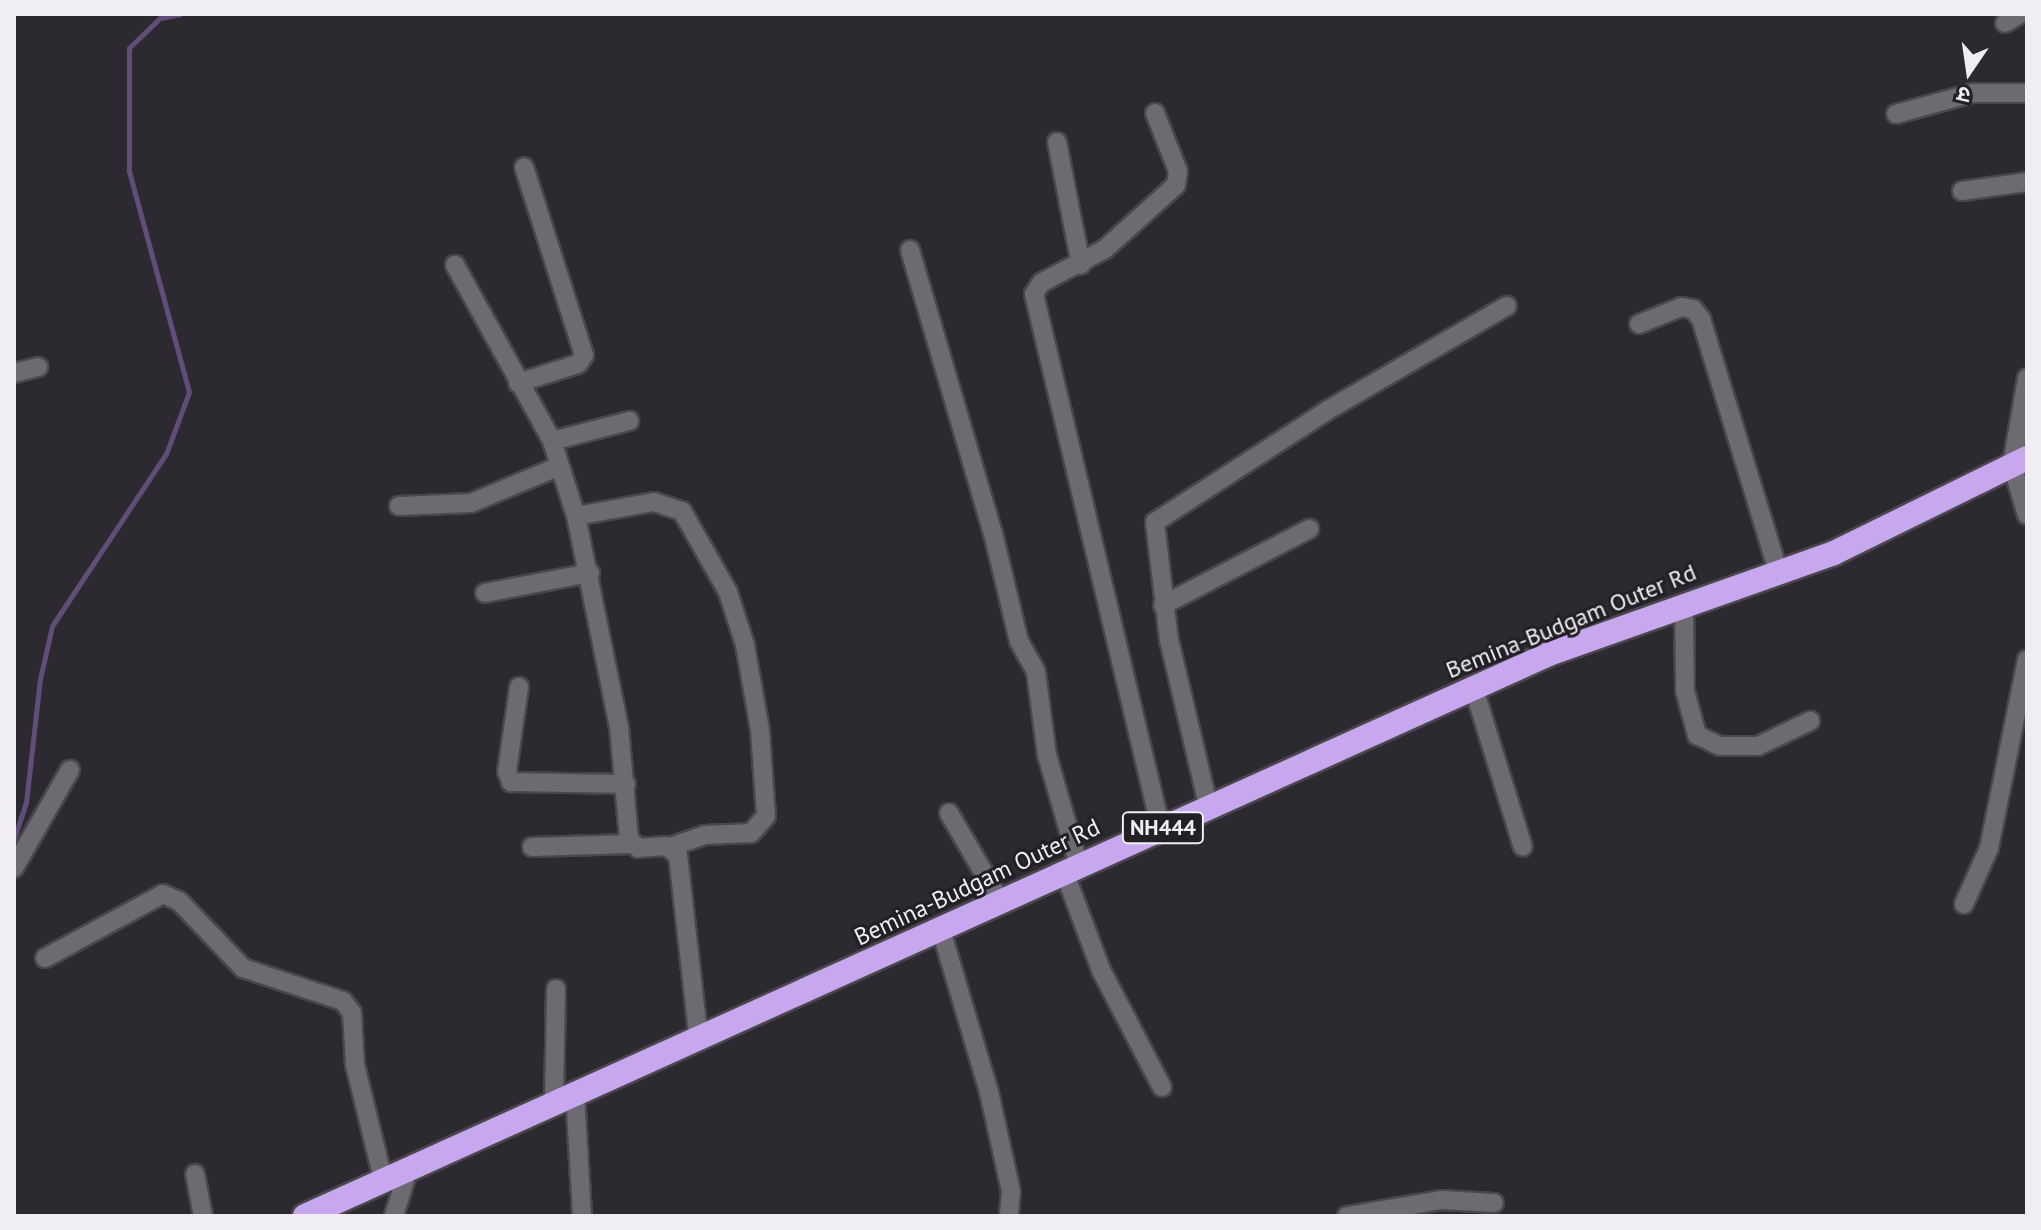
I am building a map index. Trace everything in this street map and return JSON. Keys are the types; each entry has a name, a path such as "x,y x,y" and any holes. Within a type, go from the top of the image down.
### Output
{"highway":[{"name":"Bemina-Budgam Outer Rd","path":"305,1216 1474,689 1684,604 1905,522 2020,461"}],"street":[{"path":"1896,114 1973,93 2027,93"},
{"path":"1155,113 1179,180 1081,265 1041,283 1034,301 1161,829"},
{"path":"1057,142 1081,265"},
{"path":"518,383 578,364 584,355 524,167"},
{"path":"1962,191 2027,182"},
{"path":"910,250 993,533 1019,641 1036,672 1047,755 1072,870 1101,970 1162,1087"},
{"path":"455,265 552,441 576,516 590,573 626,784 631,844"},
{"path":"1209,809 1163,605 1152,529 1158,517 1507,306"},
{"path":"1639,324 1681,307 1693,309 1701,319 1778,571"},
{"path":"14,373 38,367"},
{"path":"2027,378 2020,461 2027,515"},
{"path":"552,441 629,421"},
{"path":"399,506 471,503 560,466"},
{"path":"532,847 631,844 670,847 705,835 751,833 766,816 760,730 745,645 728,592 682,511 654,502 576,516"},
{"path":"1163,605 1309,529"},
{"path":"485,593 590,573"},
{"path":"1684,604 1685,691 1697,735 1720,746 1758,746 1810,721"},
{"path":"1964,904 1989,848 2027,660"},
{"path":"519,687 507,771 511,782 626,784"},
{"path":"1474,689 1523,847"},
{"path":"14,868 70,770"},
{"path":"949,813 1002,904"},
{"path":"670,847 678,855 699,1041"},
{"path":"45,958 163,894 179,901 243,968 343,1001 352,1013 355,1065 383,1179"},
{"path":"941,930 989,1092 1011,1191 1009,1216"},
{"path":"556,989 564,1098 582,1216"},
{"path":"394,1216 409,1167"},
{"path":"195,1174 203,1216"},
{"path":"1347,1216 1442,1200 1494,1203"}],"waterway":[{"path":"14,839 26,803 40,679 52,626 166,454 189,392 129,171 129,48 160,18 180,14"}]}
